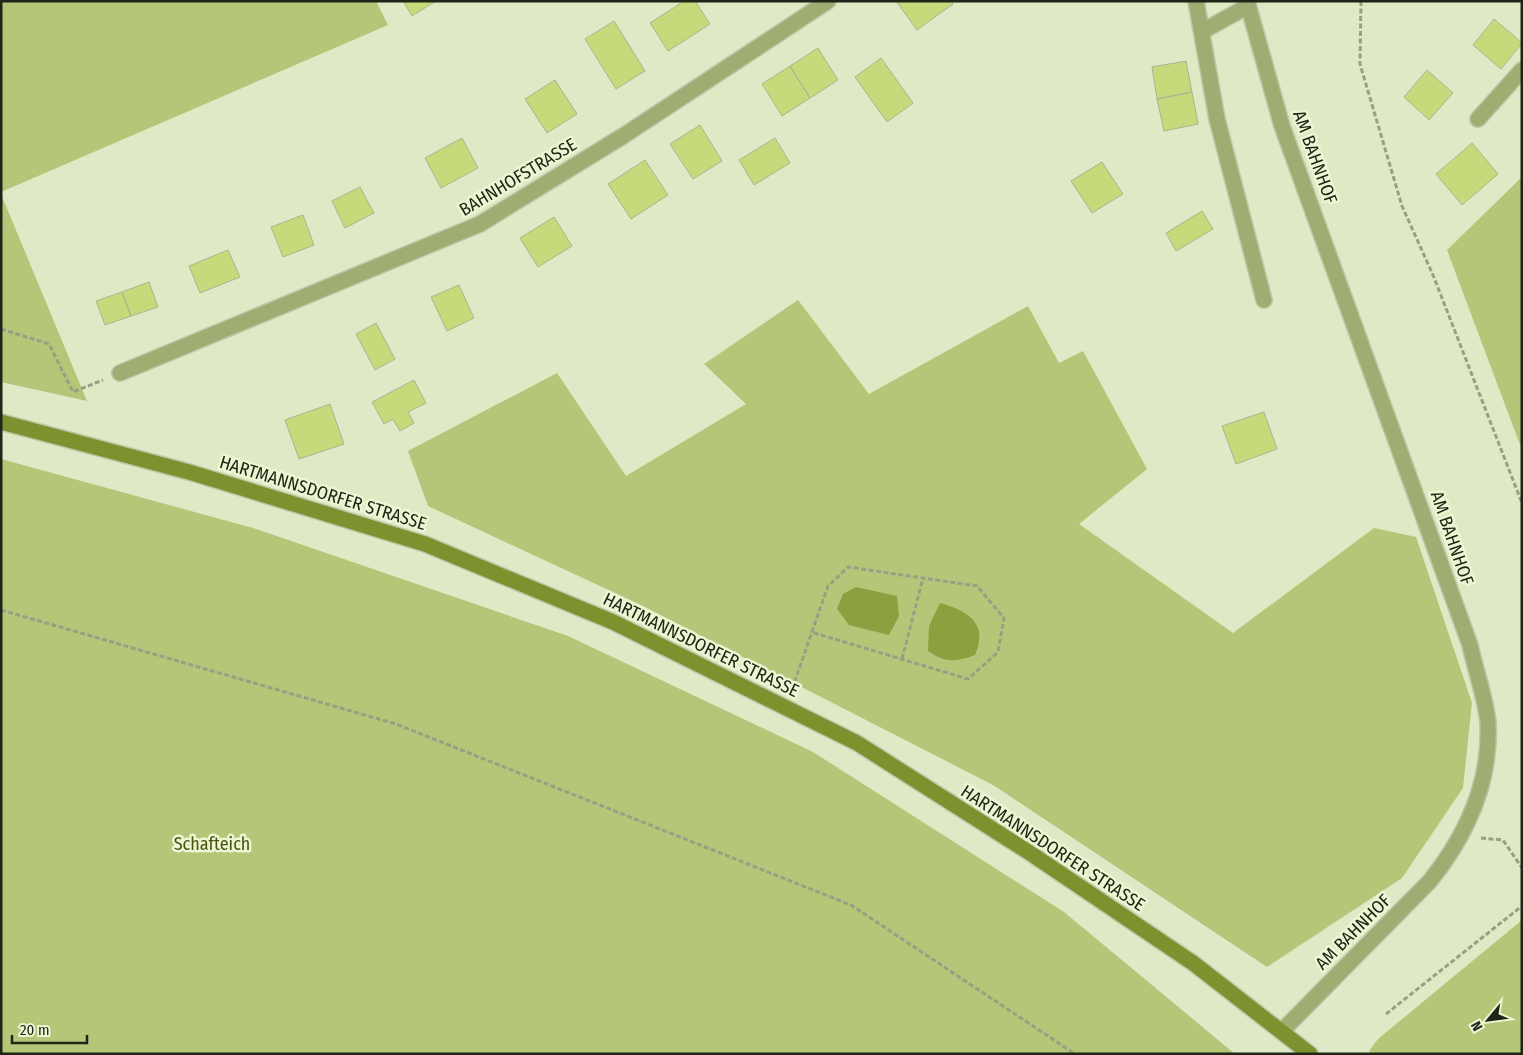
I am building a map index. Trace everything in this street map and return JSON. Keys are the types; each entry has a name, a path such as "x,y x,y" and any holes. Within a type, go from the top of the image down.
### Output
{"main road":[{"name":"HARTMANNSDORFER STRASSE","path":"1,422 189,472 425,544 614,622 857,743 1033,855 1193,963 1282,1030 1310,1054"}],"street":[{"name":"BAHNHOFSTRASSE","path":"120,372 480,224 623,136 828,1"},
{"path":"1196,1 1203,31 1217,119 1264,300"},
{"name":"AM BAHNHOF","path":"1203,31 1247,4 1282,126 1470,645 1488,722 1487,757 1483,784 1471,816 1444,864 1430,881 1282,1030"},
{"path":"1478,119 1522,70"}],"path":[{"path":"1361,1 1360,64 1402,206 1433,275 1522,502"},
{"path":"1,329 49,344 73,392 120,372"},
{"path":"786,706 828,586 848,567 977,586 1004,618 998,652 968,680 812,632"},
{"path":"902,659 923,578"},
{"path":"1,610 396,724 851,905 1076,1054"},
{"path":"1461,835 1503,840 1522,868"},
{"path":"1386,1014 1522,906"}],"green space":[{"path":"1,1 376,1 388,25 1,192"},
{"path":"1522,177 1522,450 1447,250"},
{"path":"1,194 87,401 1,382"},
{"path":"798,300 869,394 1028,306 1059,363 1083,351 1147,469 1079,524 1233,633 1374,528 1416,537 1472,703 1463,788 1402,878 1267,967 993,785 643,606 428,506 408,451 557,373 626,476 746,404 704,364"},
{"name":"Schafteich","path":"1,459 253,528 568,636 813,752 1064,912 1235,1054 1,1054"},
{"path":"1522,920 1522,1054 1371,1054 1369,1051 1378,1039"}],"shaded area":[{"path":"856,587 897,596 899,616 889,635 849,625 837,609 843,594"},
{"path":"940,603 959,610 973,620 979,634 979,644 975,655 951,660 940,658 928,651 929,626"}],"building":[{"path":"403,1 436,1 412,16"},
{"path":"684,1 695,1 710,24 668,51 650,23"},
{"path":"896,1 951,1 953,4 917,30"},
{"path":"1494,19 1522,43 1501,69 1473,45"},
{"path":"614,21 645,71 616,89 585,39"},
{"path":"818,48 838,80 810,98 790,66"},
{"path":"881,58 913,103 887,122 855,77"},
{"path":"1186,61 1192,92 1157,99 1152,67"},
{"path":"790,66 810,98 782,116 762,84"},
{"path":"1427,70 1453,93 1429,120 1404,97"},
{"path":"555,80 577,114 547,133 525,99"},
{"path":"1192,92 1198,124 1164,131 1157,99"},
{"path":"700,125 722,161 693,179 670,144"},
{"path":"462,138 478,168 441,188 425,158"},
{"path":"775,138 790,163 754,185 739,160"},
{"path":"1472,143 1498,174 1462,205 1436,174"},
{"path":"645,160 668,195 631,219 608,184"},
{"path":"1102,162 1123,194 1092,213 1071,181"},
{"path":"360,187 374,213 345,228 332,201"},
{"path":"1202,211 1213,229 1176,251 1166,233"},
{"path":"303,215 314,245 283,257 271,227"},
{"path":"554,217 572,246 538,267 520,238"},
{"path":"228,250 240,277 200,293 189,266"},
{"path":"149,282 158,307 131,316 122,292"},
{"path":"459,285 474,318 447,331 431,297"},
{"path":"122,292 131,316 105,325 96,301"},
{"path":"376,323 395,359 375,370 356,334"},
{"path":"414,380 426,403 408,412 414,423 400,431 393,419 384,424 372,402"},
{"path":"330,404 344,444 299,459 285,420"},
{"path":"1264,412 1277,449 1236,464 1222,426"}]}
